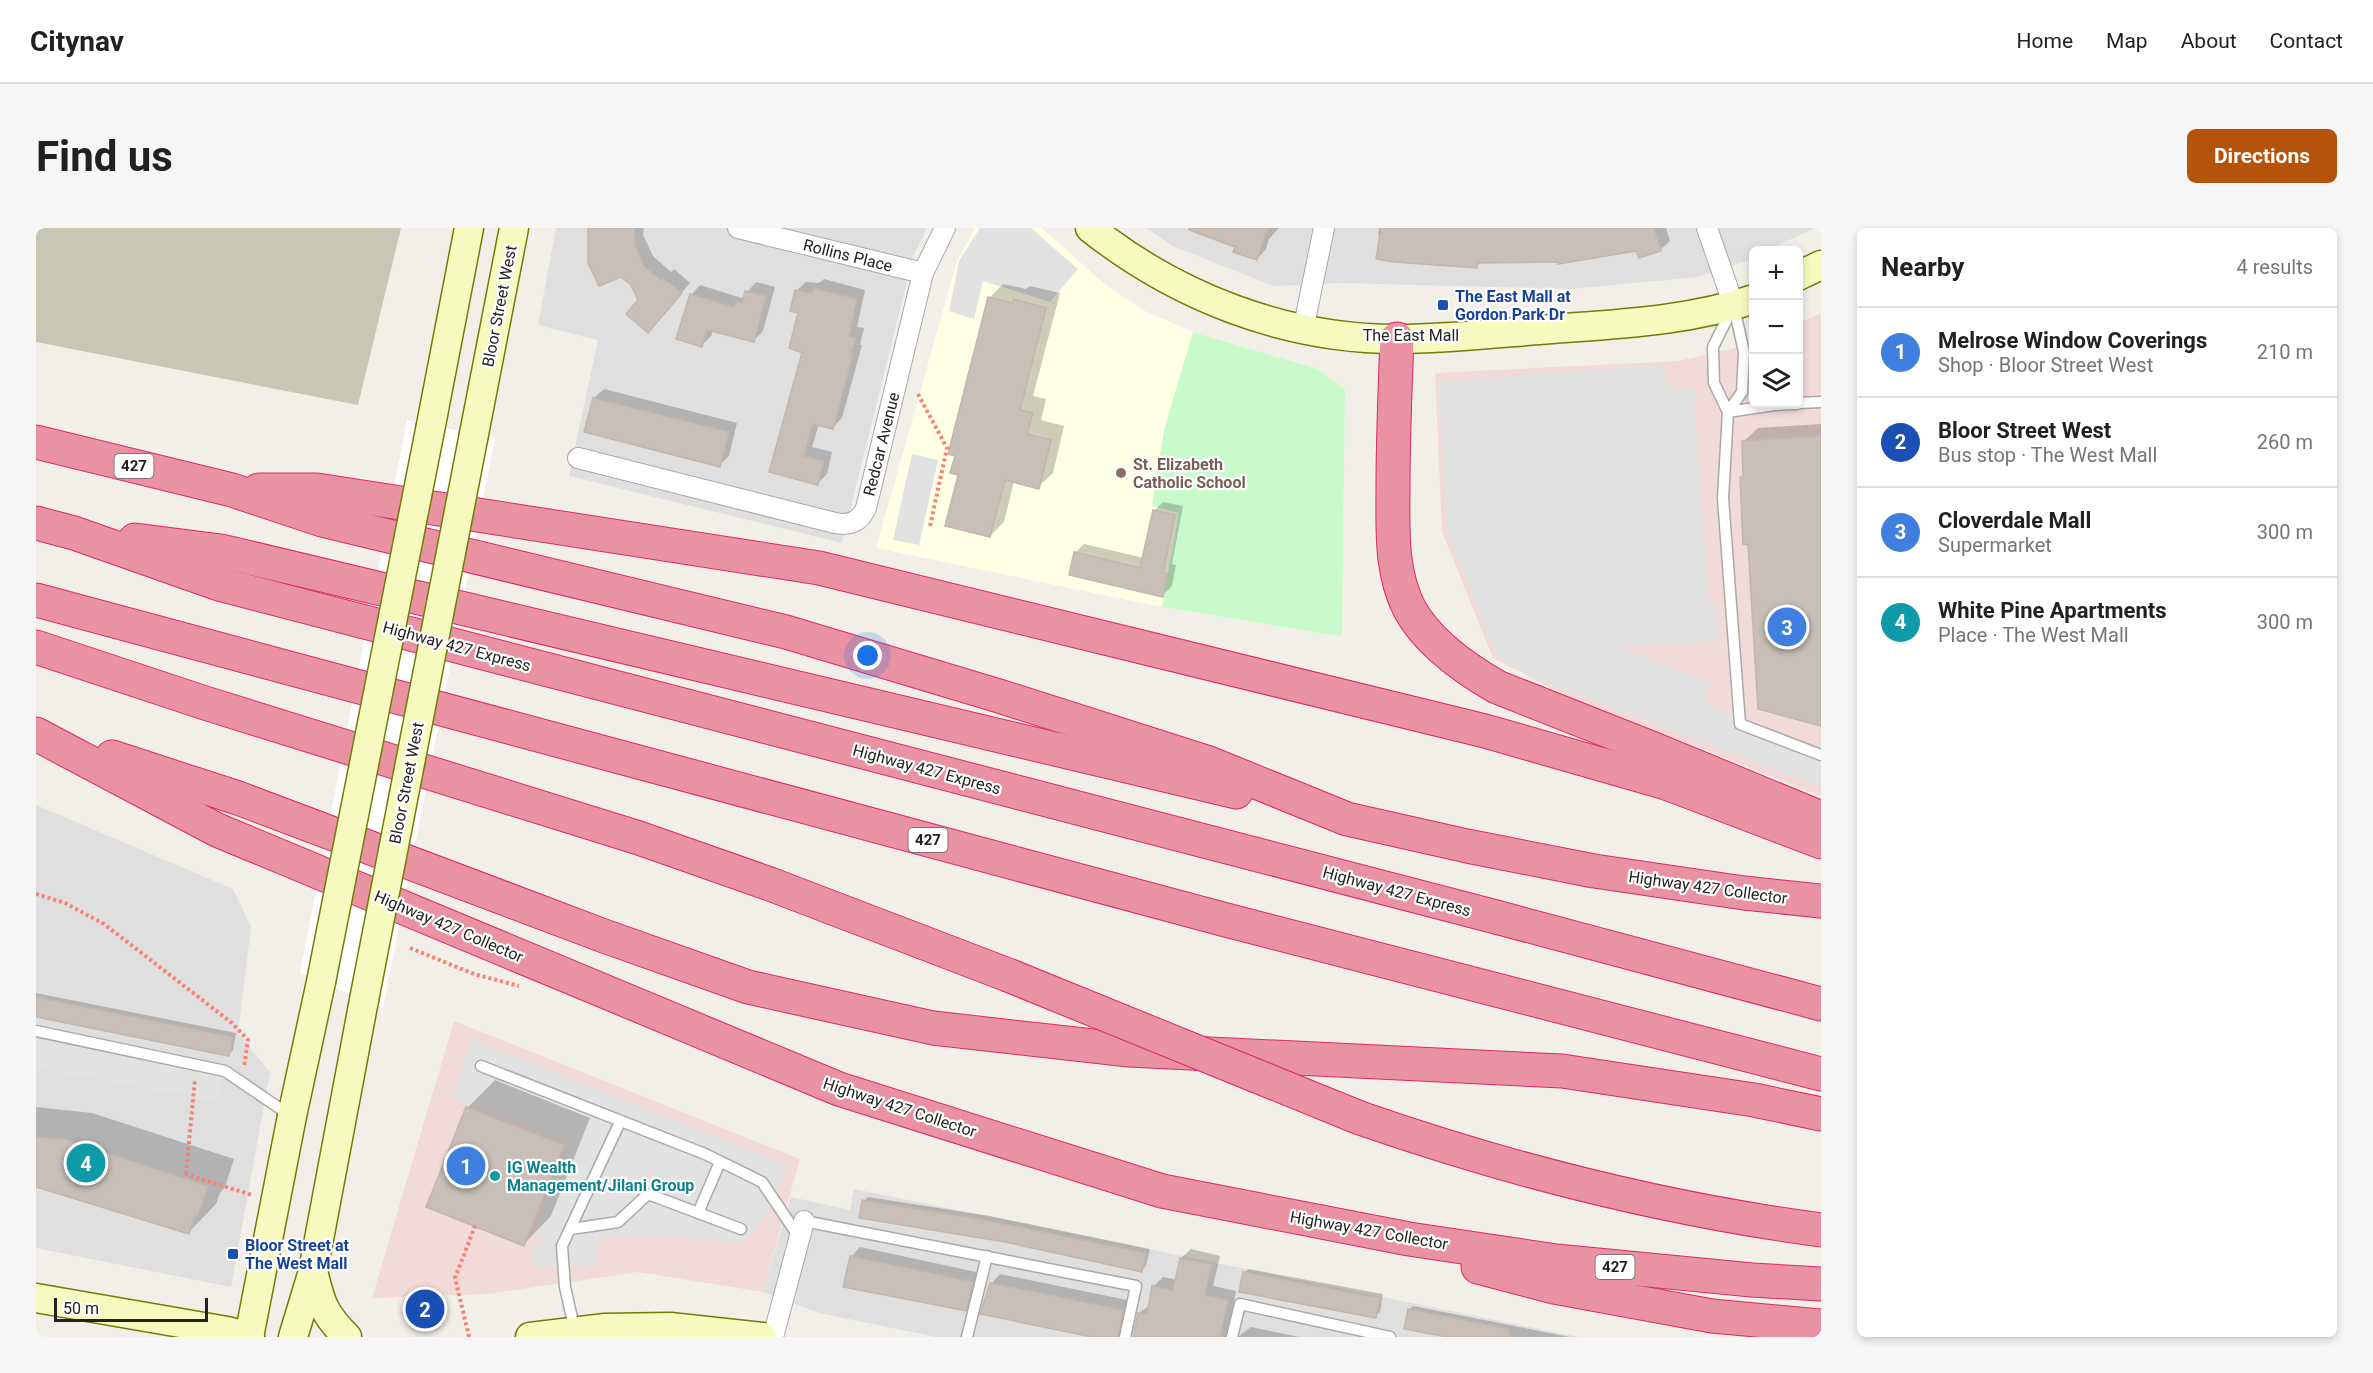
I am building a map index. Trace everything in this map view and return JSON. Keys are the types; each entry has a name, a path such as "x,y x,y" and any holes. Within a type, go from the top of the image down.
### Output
{"highway":[{"path":"1397,339 1393,552 1409,607 1429,633 1457,661 1497,687 1821,818"},
{"name":"Highway 427 Collector","path":"36,442 232,490 322,520 797,636 1209,762 1347,819 1594,871 1744,893 1821,901"},
{"path":"232,490 318,490 819,568 1485,730 1666,783 1821,842"},
{"name":"Highway 427 Express","path":"36,524 74,533 219,584 1821,1004"},
{"path":"74,533 221,551 1347,819"},
{"name":"427","path":"36,600 1226,920 1821,1074"},
{"path":"36,647 205,703 639,838 770,884 1008,975 1360,1118 1482,1158 1615,1193 1821,1230"},
{"path":"36,733 238,798 604,936 748,987 933,1028 1129,1050 1562,1071 1754,1100 1821,1114"},
{"name":"Highway 427 Collector","path":"36,733 218,830 839,1089 1162,1191 1409,1239 1556,1261 1752,1280 1821,1284"},
{"path":"1409,1239 1487,1271 1554,1287 1712,1317 1821,1326"}],"main road":[{"path":"36,1298 227,1331 249,1337 469,228"},
{"name":"Bloor Street West","path":"293,1337 312,1271 514,228"},
{"name":"The East Mall","path":"1090,228 1137,261 1180,287 1227,307 1304,330 1397,339 1597,326 1671,318 1744,302"},
{"path":"1803,274 1821,265"},
{"path":"312,1271 329,1320 347,1337"},
{"path":"530,1337 624,1327 670,1327 762,1337"}],"street":[{"name":"Rollins Place","path":"738,228 923,273"},
{"name":"Redcar Avenue","path":"578,458 835,523 844,525 853,523 864,513 923,273 945,228"},
{"path":"1304,330 1324,228"},
{"path":"1707,228 1744,302"},
{"path":"772,1337 802,1229"}],"lane":[{"path":"1744,302 1713,347 1714,383 1728,412 1723,498 1740,724 1821,754"},
{"path":"1728,412 1742,392 1744,302"},
{"path":"1803,404 1821,402"},
{"path":"1728,412 1763,408"},
{"path":"36,1031 225,1071 292,1116"},
{"path":"481,1066 705,1154 762,1182 802,1229 987,1256 1136,1286 1125,1337"},
{"path":"575,1332 565,1287 562,1246 620,1122"},
{"path":"698,1213 720,1162"},
{"path":"571,1229 618,1222 648,1194 741,1229"},
{"path":"967,1337 987,1256"},
{"path":"1232,1337 1240,1304 1390,1337"}],"path":[{"path":"918,394 947,448 930,526"},
{"path":"36,894 65,903 104,924 232,1023 248,1040 244,1070 250,1088"},
{"path":"196,1064 185,1174 253,1195"},
{"path":"469,1337 455,1278 475,1226"}],"shaded area":[{"path":"36,228 401,228 358,405 36,342"},
{"path":"556,228 927,228 913,257 842,543 569,476 598,340 538,325"},
{"name":"St. Elizabeth Catholic School","path":"975,228 1042,228 1108,287 1145,311 1193,332 1318,369 1345,390 1342,637 1162,607 876,548 957,261"},
{"path":"980,228 1031,228 1078,269 1050,302 983,281 974,319 949,311 959,261"},
{"path":"1146,228 1814,228 1777,246 1749,246 1749,260 1698,277 1570,289 1339,283 1273,286 1173,246"},
{"path":"1821,313 1821,796 1561,693 1493,658 1442,532 1435,373 1678,361 1749,345 1749,408 1803,408 1803,321"},
{"path":"1664,365 1666,384 1676,391 1693,388 1709,602 1717,601 1720,641 1620,647 1711,684 1704,701 1750,725 1817,751 1821,740 1821,787 1526,675 1498,656 1448,535 1438,381"},
{"path":"912,454 938,460 919,545 893,540"},
{"path":"36,805 233,889 251,927 238,1033 270,1072 231,1287 36,1248"},
{"path":"454,1021 800,1159 763,1292 638,1272 488,1294 372,1298"},
{"path":"36,1032 223,1067 216,1101 36,1068"},
{"path":"472,1040 787,1165 773,1200 755,1230 742,1243 683,1237 598,1238 598,1266 535,1268 531,1245 551,1242 534,1235 568,1142 451,1097"},
{"path":"854,1189 1579,1337 936,1337 819,1313 763,1292 791,1197 850,1210"}],"green space":[{"path":"1193,332 1318,369 1345,390 1342,637 1162,607 1179,513 1152,506 1164,430"}],"pier":[{"path":"407,420 495,438 383,1008 300,973"}],"building":[{"path":"588,228 635,228 635,245 644,266 682,293 648,333 626,314 638,300 631,285 621,277 599,286 588,263"},
{"path":"1189,228 1268,228 1257,260 1233,252 1235,247 1189,230"},
{"path":"1381,228 1654,228 1661,251 1639,258 1636,251 1558,264 1558,262 1477,263 1477,268 1393,262 1376,259"},
{"path":"813,288 857,299 849,336 856,338 851,354 853,355 833,429 813,424 804,456 824,461 818,485 769,472 802,353 789,348 798,313 790,311 795,290 812,293"},
{"path":"745,291 766,296 754,342 707,330 702,347 676,339 690,294 734,307 736,301 742,303"},
{"path":"988,297 1013,303 1014,299 1046,308 1020,410 1033,413 1027,434 1051,440 1039,489 1005,480 990,537 945,526 958,475 950,473 955,456 948,454"},
{"path":"593,398 729,432 720,467 584,432"},
{"path":"1821,436 1821,726 1758,709 1748,545 1743,544 1740,477 1743,477 1742,441"},
{"path":"1153,510 1175,515 1163,573 1167,574 1163,597 1069,575 1074,552 1140,568"},
{"path":"36,997 233,1037 229,1056 36,1017"},
{"name":"IG Wealth Management/Jilani Group","path":"466,1107 564,1145 524,1246 426,1207"},
{"path":"36,1137 64,1139 208,1186 189,1234 36,1187"},
{"path":"862,1200 985,1220 1146,1253 1142,1272 1005,1242 859,1218"},
{"path":"850,1256 973,1282 966,1311 843,1287"},
{"path":"1180,1258 1212,1264 1205,1295 1228,1300 1220,1337 1133,1337 1138,1313 1147,1314 1152,1286 1173,1290"},
{"path":"1243,1272 1380,1298 1376,1318 1239,1292"},
{"path":"990,1283 1123,1310 1118,1337 1092,1337 980,1314"},
{"path":"1408,1309 1509,1329 1509,1337 1447,1337 1404,1329"}],"place":[{"name":"The East Mall at Gordon Park Dr","path":"1443,305"},
{"name":"St. Elizabeth Catholic School","path":"1121,473"},
{"name":"Cloverdale Mall","path":"1787,627"},
{"name":"White Pine Apartments","path":"86,1163"},
{"name":"Melrose Window Coverings","path":"466,1166"},
{"name":"IG Wealth Management/Jilani Group","path":"495,1176"},
{"name":"Bloor Street at The West Mall","path":"233,1254"},
{"name":"Bloor Street West","path":"425,1309"}]}
